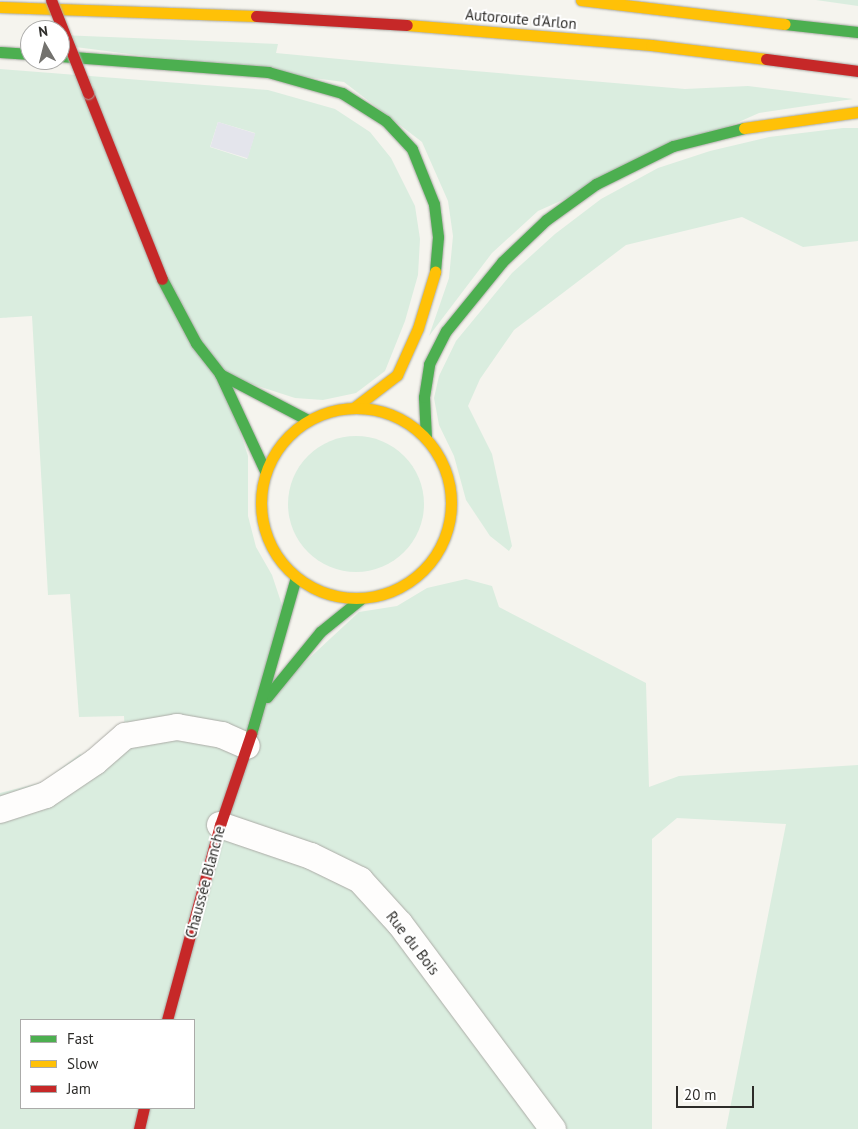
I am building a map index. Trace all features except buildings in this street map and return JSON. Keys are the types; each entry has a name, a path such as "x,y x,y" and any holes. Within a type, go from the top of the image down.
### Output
{"main road":[{"path":"51,0 167,291 196,343 220,374 266,471"},
{"name":"Autoroute d'Arlon","path":"581,0 858,32"},
{"name":"Autoroute d'Arlon","path":"0,7 196,12 407,25 651,45 858,71"},
{"path":"0,52 20,53"},
{"path":"70,57 268,72 342,93 386,122 412,149 434,204 438,237 434,279 418,328 397,375 355,407"},
{"path":"426,438 424,397 428,364 446,331 502,262 546,220 596,184 673,146 761,124 858,112"},
{"path":"220,374 308,420"},
{"path":"355,407 381,411 397,418 426,438 442,461 450,487 451,515 443,542 429,564 410,581 387,593 362,598 323,592 296,577 276,556 264,529 260,500 266,471 290,433 308,420 330,411 355,407"},
{"name":"Chaussée Blanche","path":"167,1019 220,825 261,704 296,577"},
{"path":"261,704 320,632 362,598"},
{"path":"139,1129 144,1109"}],"street":[{"path":"0,810 46,795 95,762 125,736 177,727 222,735 247,746"},
{"name":"Rue du Bois","path":"220,825 310,856 360,880 400,924 553,1129"}],"green space":[{"path":"816,0 858,0 858,6"},
{"path":"70,35 278,44 276,53 685,89 748,86 853,99 759,113 538,211 492,253 429,336 449,278 453,236 448,201 422,142 344,82 70,46"},
{"path":"0,69 268,90 335,109 370,132 391,158 415,206 420,239 418,275 405,321 385,371 356,393 323,400 295,398 221,374 248,456 248,516 256,547 272,575 285,614 262,702 359,612 397,606 427,588 466,579 492,586 499,607 646,683 649,787 679,776 858,765 858,1129 726,1129 786,824 677,818 652,839 652,1129 0,1129 0,793 43,782 80,754 95,762 125,736 124,716 79,717 70,594 48,595 32,316 0,318","holes":["218,122 255,133 247,159 210,147"]},
{"path":"843,128 858,128 858,241 803,247 742,217 626,245 514,330 480,379 468,406 492,454 512,546 509,551 490,536 466,500 454,456 439,425 434,398 439,376 456,341 512,273 555,234 601,199 658,168 710,151 769,137"},
{"path":"356,436 382,441 394,447 404,456 413,466 419,478 424,504 419,530 413,542 404,552 394,561 382,567 356,572 330,567 318,561 308,552 299,542 293,530 288,504 293,478 299,466 308,456 318,447 330,441"}],"traffic: fast":[{"path":"785,24 858,32"},
{"path":"0,52 20,53"},
{"path":"70,57 268,72 342,93 386,121 412,149 434,204 438,237 435,272"},
{"path":"426,438 424,397 429,364 446,331 502,262 546,220 596,184 673,146 744,128"},
{"path":"162,279 196,343 220,374 265,471"},
{"path":"220,374 308,420"},
{"path":"251,734 296,577"},
{"path":"267,697 320,632 362,598"}],"traffic: slow":[{"path":"581,0 785,24"},
{"path":"0,7 256,16"},
{"path":"407,25 651,45 766,59"},
{"path":"744,128 858,112"},
{"path":"355,407 397,375 418,328 435,272"},
{"path":"356,408 375,410 392,415 409,424 423,436 435,450 444,467 449,484 451,503 449,522 444,539 435,556 423,570 409,582 392,591 375,596 356,598 337,596 320,591 303,582 289,570 277,556 268,539 263,522 261,503 263,484 268,467 277,450 289,436 303,424 320,415 337,410 356,408"}],"traffic: jam":[{"path":"51,0 88,93"},
{"path":"256,16 407,25"},
{"path":"766,59 858,71"},
{"path":"88,93 162,279"},
{"path":"167,1019 220,825 251,734"},
{"path":"139,1129 144,1109"}]}
